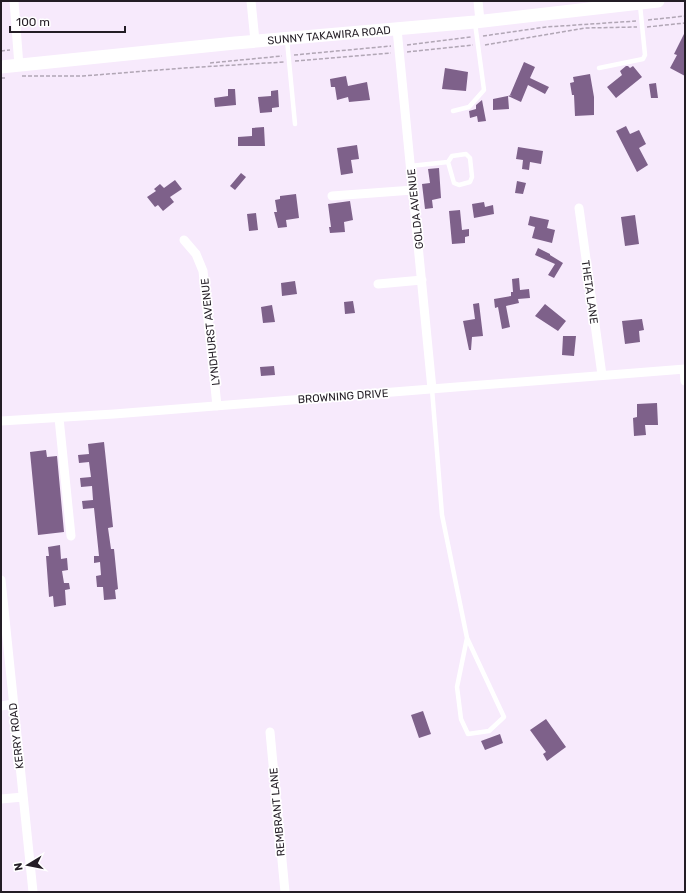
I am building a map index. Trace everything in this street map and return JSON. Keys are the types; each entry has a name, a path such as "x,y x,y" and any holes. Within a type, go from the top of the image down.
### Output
{"main road":[{"name":"SUNNY TAKAWIRA ROAD","path":"4,72 255,41 478,21 658,1"}],"street":[{"path":"14,1 19,71"},
{"path":"250,1 255,41"},
{"path":"478,1 478,21"},
{"name":"GOLDA AVENUE","path":"397,29 432,389"},
{"path":"332,196 413,190"},
{"name":"THETA LANE","path":"579,208 602,375"},
{"name":"LYNDHURST AVENUE","path":"184,240 196,254 203,271 217,406"},
{"path":"378,284 422,280"},
{"path":"685,369 685,381"},
{"name":"BROWNING DRIVE","path":"1,421 217,406 685,369"},
{"path":"59,418 71,536"},
{"name":"KERRY ROAD","path":"1,580 33,892"},
{"path":"1,706 13,704"},
{"name":"REMBRANT LANE","path":"270,732 285,892"},
{"path":"1,799 23,797"}],"lane":[{"path":"599,68 643,59 645,55 639,3"},
{"path":"453,111 469,107 484,90 477,36 478,21"},
{"path":"287,39 295,124"},
{"path":"466,154 470,158 472,177 470,182 465,185 454,183 448,162 452,156 466,154"},
{"path":"410,166 448,162"},
{"path":"432,389 442,515 467,638 504,717 489,731 468,734 461,719 458,687 467,638"}],"path":[{"path":"19,71 82,76 290,62 399,49 477,36 546,27 685,16"},
{"path":"210,63 399,49 463,45 478,46 519,41 585,28 641,27 685,24"},
{"path":"1,78 4,72"}],"building":[{"path":"685,32 685,76 670,68 677,55 674,54"},
{"path":"524,62 535,67 530,78 549,87 545,94 528,85 521,102 508,96 509,109 493,110 493,99 512,95 510,95"},
{"path":"626,66 630,68 633,66 642,77 616,98 607,87 622,75 620,71"},
{"path":"445,68 468,72 466,91 442,89"},
{"path":"590,74 594,97 594,115 575,116 574,95 572,95 570,83 574,82 573,77"},
{"path":"346,76 348,86 367,82 370,100 349,102 348,97 337,100 335,87 331,87 330,79"},
{"path":"656,83 658,98 651,98 649,84"},
{"path":"228,89 235,89 236,105 215,107 214,98 228,96"},
{"path":"278,90 279,107 272,108 272,112 260,113 258,97 271,96 271,91"},
{"path":"482,100 486,121 478,122 477,116 470,118 469,111 476,109 476,105"},
{"path":"626,126 630,134 639,130 646,144 639,148 648,165 637,172 616,131"},
{"path":"264,127 265,146 238,146 238,137 252,136 252,128"},
{"path":"357,145 359,159 351,160 353,173 341,175 337,148"},
{"path":"518,147 543,151 541,164 530,162 529,170 522,169 523,160 516,159"},
{"path":"439,168 441,198 432,200 433,208 425,209 422,184 430,183 428,169"},
{"path":"241,173 246,177 235,190 230,186"},
{"path":"175,180 182,189 170,197 174,202 163,211 158,205 155,207 147,197 156,191 154,189 160,184 164,188"},
{"path":"517,181 526,183 523,194 515,193"},
{"path":"296,194 299,218 286,220 287,227 278,228 274,212 277,212 275,200 280,199 280,196"},
{"path":"350,201 353,220 344,222 345,232 330,233 329,227 331,227 328,204"},
{"path":"484,202 485,207 493,205 494,214 474,218 472,204"},
{"path":"460,210 462,230 469,229 469,236 465,237 465,243 452,244 449,211"},
{"path":"256,213 258,230 249,231 247,214"},
{"path":"635,215 639,244 625,246 621,217"},
{"path":"530,216 549,220 547,228 555,230 552,243 532,238 535,227 528,225"},
{"path":"538,248 563,263 554,278 548,275 555,264 535,255"},
{"path":"519,278 520,290 529,289 530,298 518,299 519,303 506,306 510,327 502,329 498,307 495,308 494,299 511,296 511,292 513,292 512,279"},
{"path":"295,281 297,294 282,296 281,283"},
{"path":"353,301 355,313 345,314 344,302"},
{"path":"479,303 483,336 472,337 471,350 469,350 463,321 475,319 473,304"},
{"path":"545,304 566,321 558,331 535,316"},
{"path":"272,305 275,322 263,323 261,307"},
{"path":"642,319 644,330 639,331 640,342 625,344 622,321"},
{"path":"563,336 576,336 574,356 562,355"},
{"path":"274,366 275,375 261,376 260,367"},
{"path":"657,403 658,425 645,425 646,435 634,436 633,418 637,417 637,404"},
{"path":"104,442 113,527 108,528 111,549 114,549 118,589 115,590 116,599 104,600 103,587 97,587 96,576 101,575 100,562 94,563 94,556 99,556 94,508 83,509 82,501 93,500 92,486 81,487 80,478 91,477 89,462 79,463 78,455 89,454 88,444"},
{"path":"46,450 47,457 57,456 64,532 38,535 30,452"},
{"path":"60,545 61,559 67,558 68,570 62,571 64,583 69,583 70,589 65,590 66,605 54,607 53,596 49,597 46,556 49,556 48,547"},
{"path":"423,711 431,734 419,738 411,715"},
{"path":"546,719 566,747 547,761 543,754 546,752 530,730"},
{"path":"500,734 503,743 485,750 481,741"}]}
